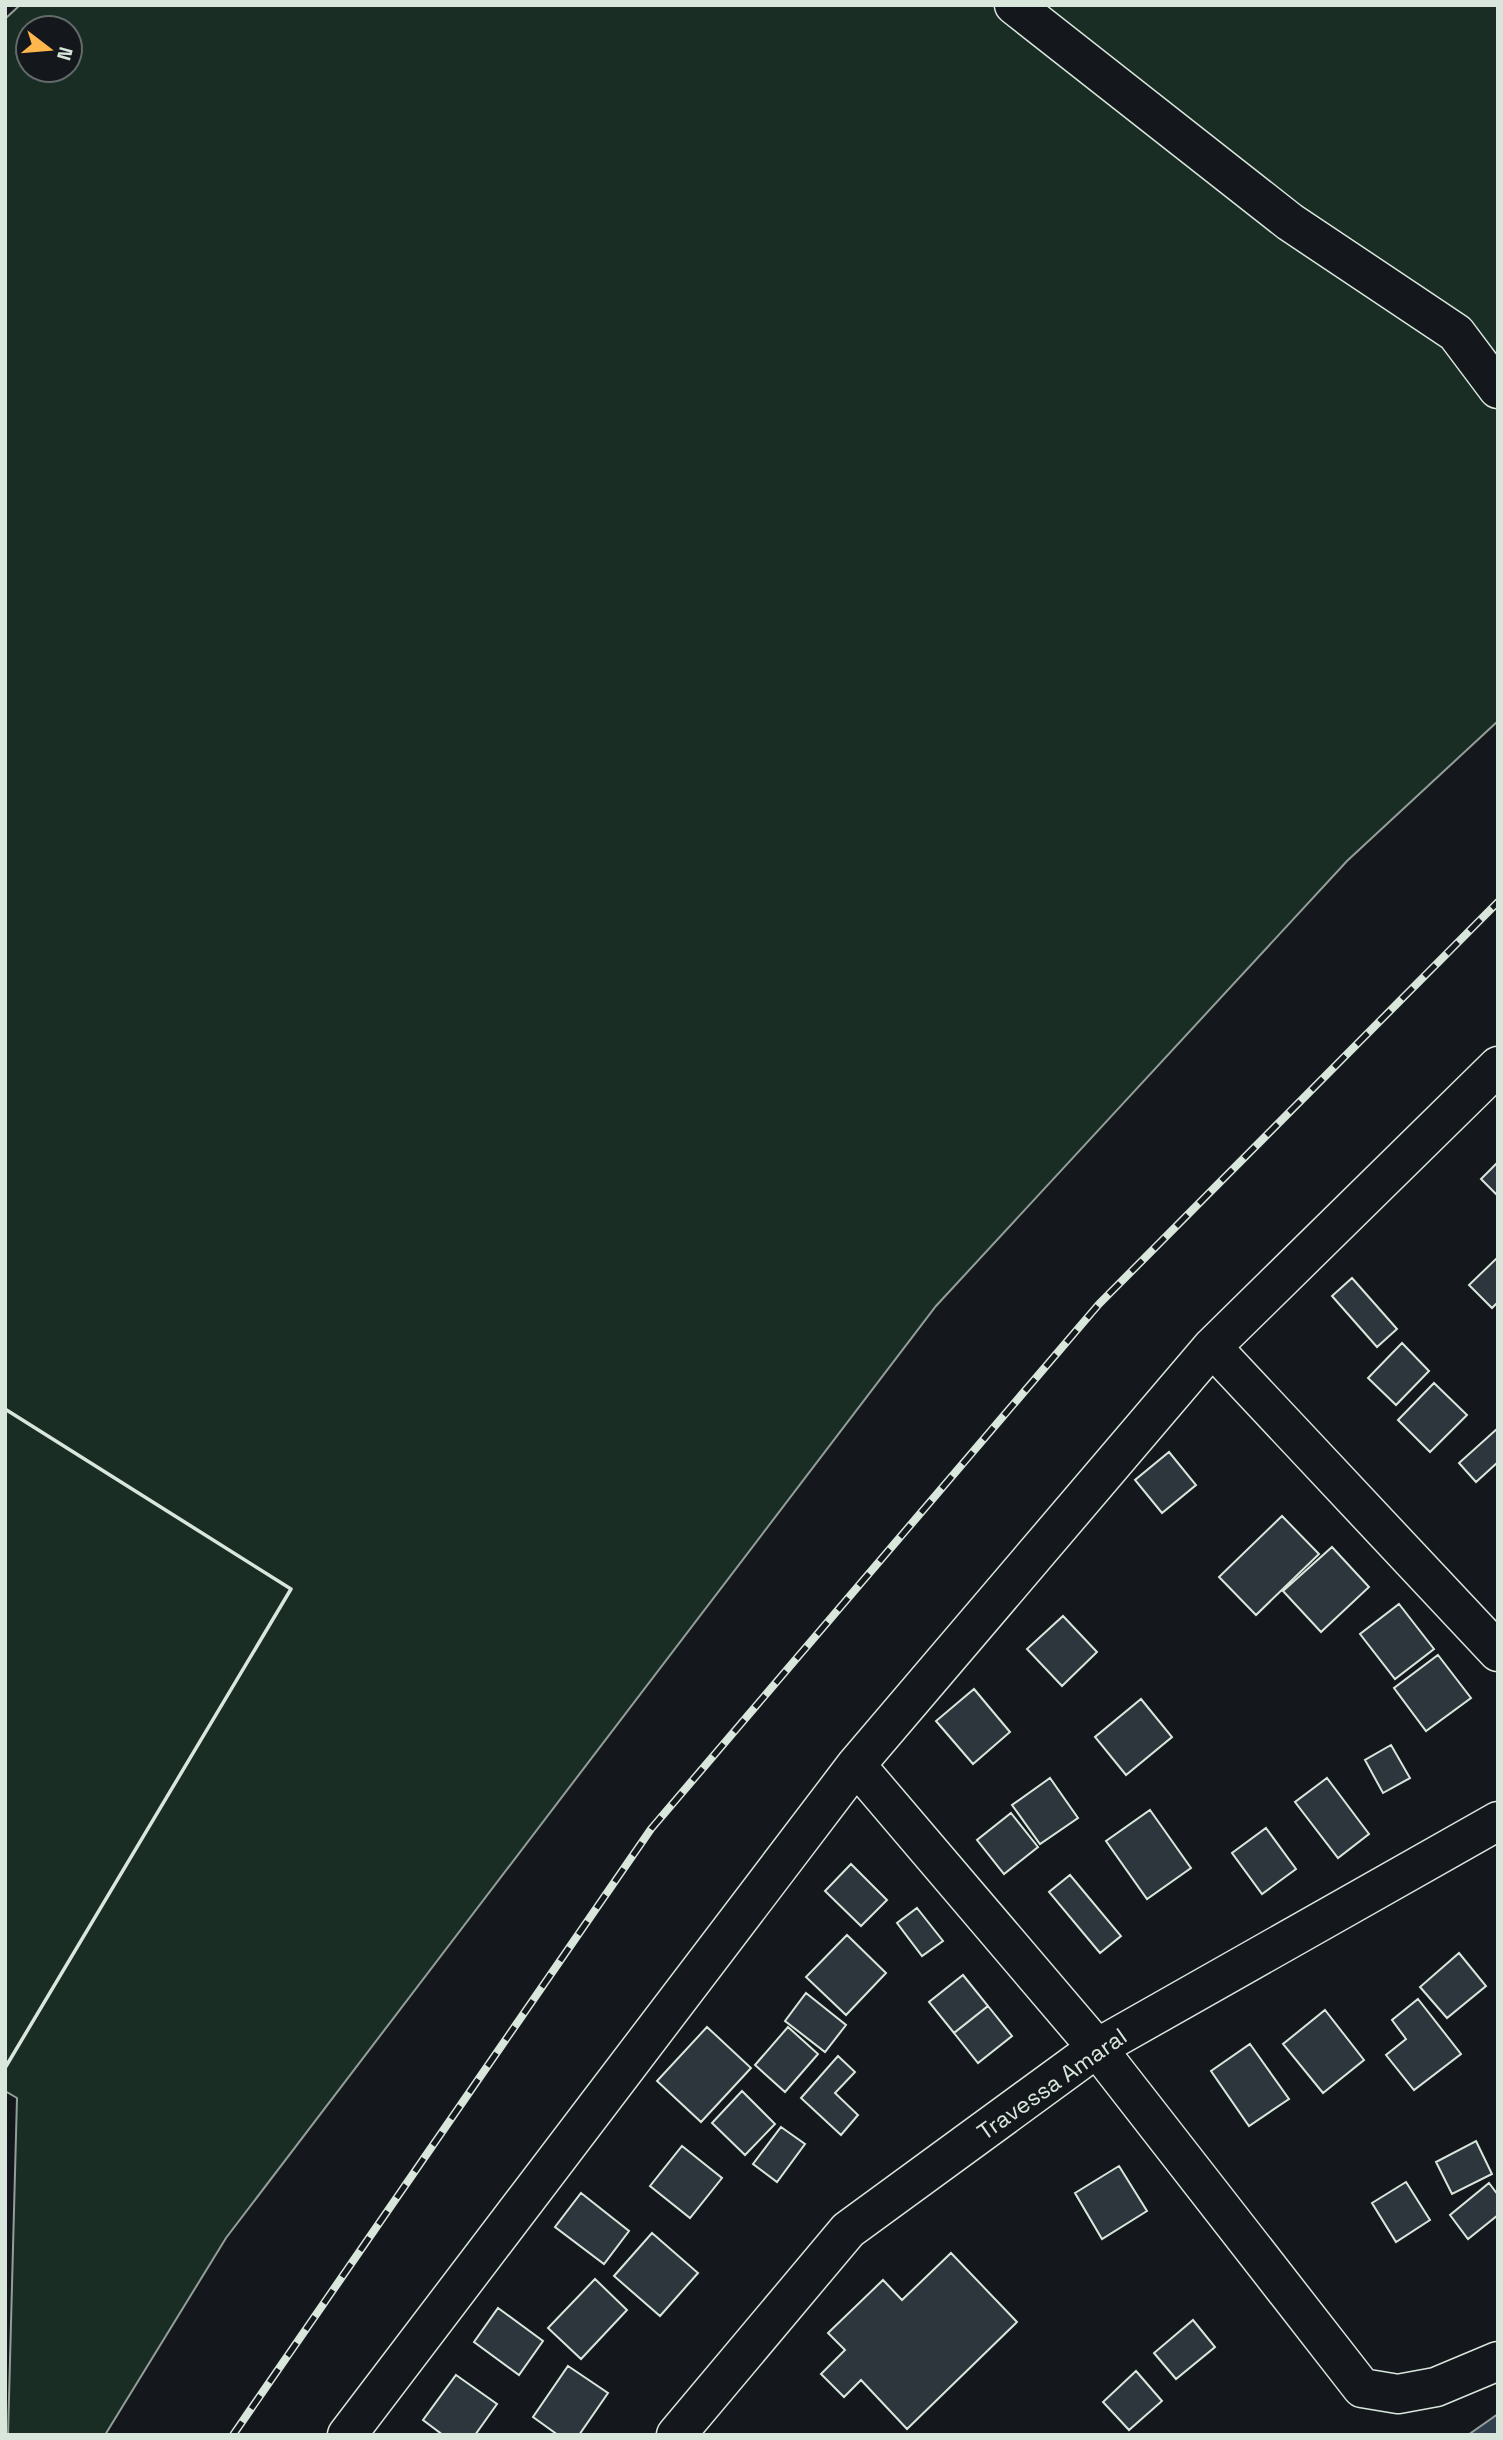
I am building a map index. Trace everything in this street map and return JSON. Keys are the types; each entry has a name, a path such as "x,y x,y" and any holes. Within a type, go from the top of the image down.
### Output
{"street":[{"path":"1014,5 1290,222 1456,332 1498,388"},
{"path":"347,2435 856,1765 1212,1347 1498,1066"},
{"path":"1212,1347 1498,1652"},
{"path":"856,1765 1097,2049 1362,2388 1398,2394 1436,2387 1498,2361"},
{"name":"Travessa Amaral","path":"676,2435 848,2230 1097,2049 1498,1821"}],"green space":[{"path":"20,5 1498,5 1498,721 1347,861 936,1306 226,2238 105,2435 8,2435 17,2098 5,2091 5,19"}],"water":[{"path":"1498,2414 1498,2435 1468,2435"}],"building":[{"path":"1498,1162 1498,1196 1481,1179"},
{"path":"1498,1257 1498,1302 1492,1308 1469,1285"},
{"path":"1352,1278 1397,1329 1377,1347 1332,1296"},
{"path":"1402,1343 1429,1371 1396,1405 1368,1378"},
{"path":"1434,1383 1467,1415 1430,1452 1398,1420"},
{"path":"1498,1428 1498,1462 1476,1482 1459,1463"},
{"path":"1169,1452 1196,1485 1162,1513 1135,1480"},
{"path":"1282,1516 1319,1554 1256,1615 1219,1577"},
{"path":"1332,1547 1369,1587 1321,1632 1283,1591"},
{"path":"1399,1604 1434,1649 1395,1679 1360,1634"},
{"path":"1063,1616 1097,1652 1062,1686 1027,1649"},
{"path":"1438,1655 1471,1698 1426,1731 1394,1688"},
{"path":"974,1689 1010,1732 973,1764 936,1721"},
{"path":"1141,1699 1172,1737 1126,1775 1095,1737"},
{"path":"1391,1745 1410,1778 1383,1793 1365,1760"},
{"path":"1050,1778 1078,1818 1040,1844 1012,1805"},
{"path":"1327,1778 1369,1834 1338,1858 1295,1802"},
{"path":"1150,1810 1191,1868 1147,1899 1106,1841"},
{"path":"1011,1813 1038,1847 1004,1874 977,1840"},
{"path":"1266,1828 1296,1869 1262,1894 1232,1853"},
{"path":"851,1864 887,1900 861,1926 825,1891"},
{"path":"1070,1875 1121,1936 1100,1953 1049,1892"},
{"path":"917,1908 943,1941 922,1956 897,1923"},
{"path":"847,1935 886,1973 846,2015 806,1977"},
{"path":"1459,1953 1486,1986 1447,2018 1420,1987"},
{"path":"963,1975 988,2006 954,2033 929,2002"},
{"path":"806,1993 846,2025 825,2052 785,2021"},
{"path":"1418,1999 1461,2054 1414,2090 1386,2055 1406,2039 1392,2020"},
{"path":"988,2006 1012,2036 978,2063 954,2033"},
{"path":"1325,2010 1364,2060 1323,2093 1283,2044"},
{"path":"707,2027 751,2068 701,2122 657,2081"},
{"path":"788,2027 818,2054 785,2092 755,2065"},
{"path":"1250,2044 1289,2099 1249,2126 1211,2071"},
{"path":"838,2056 855,2072 835,2093 858,2115 841,2135 801,2098"},
{"path":"742,2091 775,2124 745,2155 712,2123"},
{"path":"781,2127 805,2144 777,2182 753,2164"},
{"path":"1476,2141 1492,2174 1452,2194 1436,2162"},
{"path":"682,2146 722,2178 690,2218 650,2186"},
{"path":"1119,2166 1147,2211 1102,2239 1075,2193"},
{"path":"1406,2182 1430,2220 1396,2242 1372,2203"},
{"path":"1489,2183 1498,2195 1498,2215 1468,2239 1450,2215"},
{"path":"581,2193 629,2231 604,2264 555,2227"},
{"path":"652,2233 698,2273 660,2316 614,2276"},
{"path":"951,2253 1017,2322 907,2429 861,2380 844,2397 821,2374 845,2350 828,2333 883,2280 902,2300"},
{"path":"595,2279 627,2310 581,2359 548,2328"},
{"path":"498,2308 543,2341 519,2375 474,2342"},
{"path":"1193,2320 1215,2347 1176,2379 1154,2353"},
{"path":"568,2366 608,2393 579,2435 558,2435 533,2417"},
{"path":"1136,2371 1162,2401 1129,2430 1103,2402"},
{"path":"456,2375 497,2404 475,2435 443,2435 423,2420"}],"railway":[{"path":"233,2435 651,1829 1099,1304 1498,902"}],"wall":[{"path":"5,1409 291,1589 5,2068"}]}
